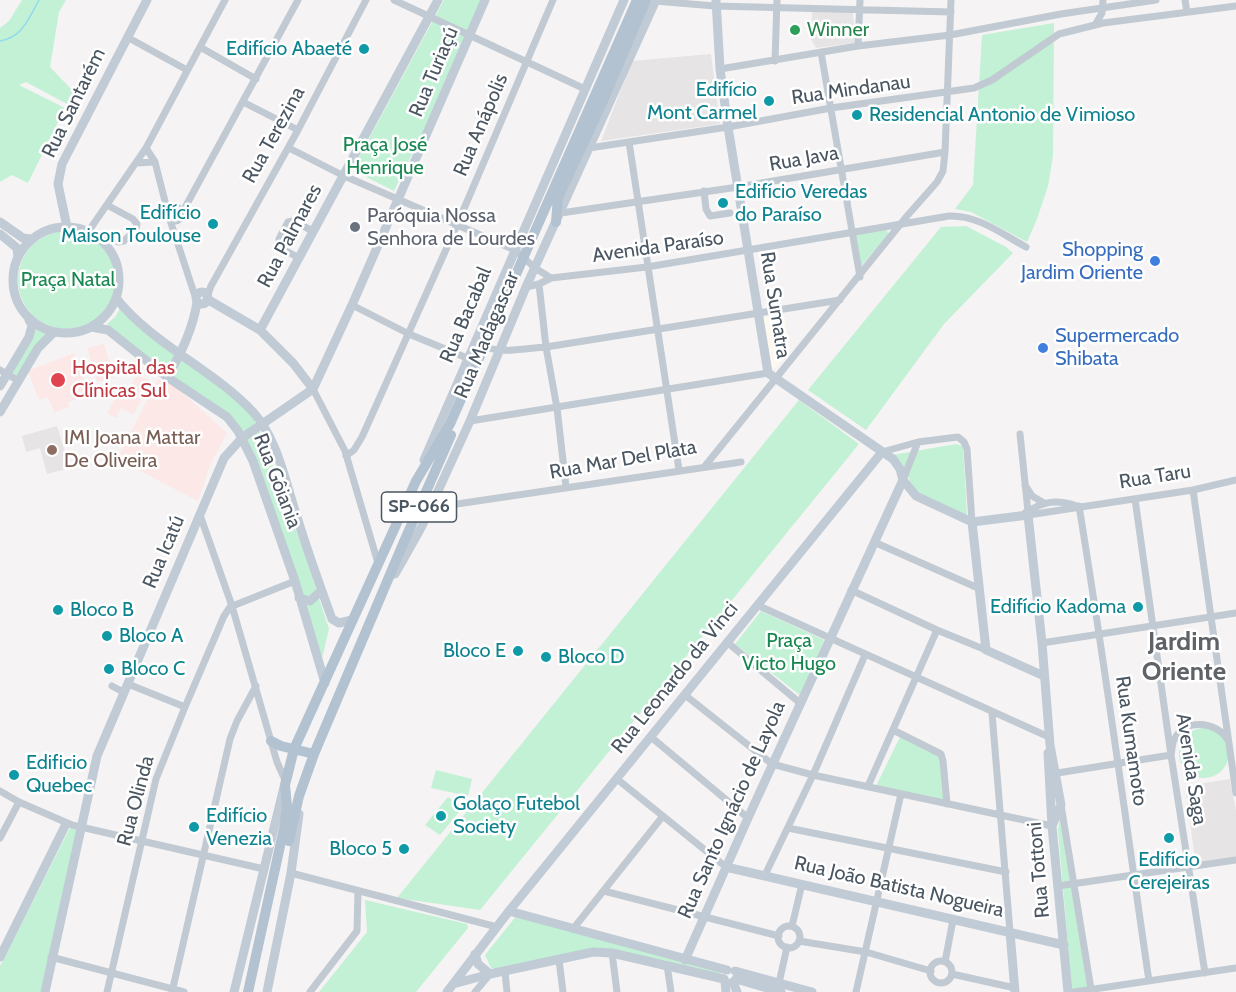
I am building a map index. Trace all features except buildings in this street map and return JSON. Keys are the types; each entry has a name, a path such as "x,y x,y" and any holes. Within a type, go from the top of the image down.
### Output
{"main road":[{"name":"SP-066","path":"254,992 299,796 314,754 403,544 528,263 637,0"},
{"name":"SP-066","path":"528,263 651,0"},
{"path":"647,19 651,0"},
{"path":"558,198 558,217"},
{"name":"SP-066","path":"248,992 284,828 287,806 285,782 294,749 416,481 446,433 491,349"},
{"path":"389,538 396,539 403,544"},
{"path":"271,741 281,746 314,754"}],"street":[{"name":"Rua Santarém","path":"67,227 58,184 62,164 147,0"},
{"path":"88,232 146,148 225,0"},
{"path":"168,215 174,221 180,216 298,0"},
{"name":"Rua Terezina","path":"167,377 180,355 202,298 289,148 366,0"},
{"path":"394,0 585,89"},
{"name":"Rua Palmares","path":"260,330 438,0"},
{"name":"Rua Turiaçú","path":"313,389 352,305 484,0"},
{"name":"Rua Anápolis","path":"346,456 354,450 363,437 553,0"},
{"name":"Rua Bacabal","path":"416,481 467,358 624,0"},
{"path":"651,0 777,3 951,12"},
{"path":"858,46 860,0"},
{"name":"Rua Mar Del Plata","path":"430,508 705,466 937,182 943,171 951,0"},
{"path":"720,69 858,46 950,34 1103,4 1156,0"},
{"path":"1185,0 1187,12"},
{"name":"Rua Sumatra","path":"715,3 720,69 728,127 768,373 882,452"},
{"path":"775,61 777,3"},
{"path":"1099,24 1103,4"},
{"name":"Rua Mindanau","path":"589,148 728,127 831,108 974,88 992,80 1059,34 1099,24 1236,6"},
{"name":"Rua Madagascar","path":"381,596 430,508 470,421 491,349 526,287 528,263 558,217 647,19"},
{"path":"127,37 187,70"},
{"path":"200,47 256,80"},
{"path":"821,52 860,277"},
{"path":"243,102 298,130"},
{"path":"629,142 679,470"},
{"path":"146,148 155,162 168,215 191,286 202,298 260,330 293,363 313,389 346,456 378,563"},
{"path":"289,148 342,175 515,250 528,263 551,278"},
{"name":"Rua Java","path":"558,217 945,152"},
{"path":"136,164 155,162"},
{"path":"704,191 706,209 710,216 730,213"},
{"path":"165,198 180,208 176,237"},
{"path":"168,215 169,209 189,199"},
{"path":"107,205 133,219 137,225 136,230 124,241 118,242 113,238"},
{"name":"Avenida Paraíso","path":"526,287 551,278 647,267 962,216 973,218 1026,247"},
{"path":"299,258 279,247 279,239 288,222 293,221 313,231"},
{"path":"0,222 23,238 32,239"},
{"path":"0,386 3,373 31,331 32,325 18,306 12,281 13,269 18,257 32,239 42,232 67,227 88,232 101,240 111,252 118,267 119,282 111,310 102,320 91,327 69,333 54,332 34,323 26,316"},
{"path":"0,234 17,248 18,257"},
{"path":"507,266 528,263"},
{"path":"539,284 566,487"},
{"name":"Rua Gôiania","path":"116,298 125,309 180,355 240,400 263,424 277,455 332,620 339,623 352,620"},
{"path":"477,337 480,345 491,349 546,347 840,300"},
{"path":"352,305 409,334 467,358"},
{"name":"Rua Gôiania","path":"91,327 108,330 167,377 226,417 242,438 253,461 295,581 325,683"},
{"path":"0,412 42,342 54,332"},
{"path":"3,373 17,381"},
{"path":"470,421 768,373"},
{"name":"Rua Icatú","path":"45,992 94,765 224,458 242,438 313,389"},
{"name":"Rua Tottoni","path":"1020,434 1053,773 1075,884 1091,989"},
{"path":"882,452 918,442 958,437 964,442 986,650"},
{"path":"903,480 918,442"},
{"path":"882,452 894,459 903,480 916,496 972,522"},
{"name":"Rua Leonardo da Vinci","path":"451,989 509,911 882,452"},
{"path":"705,466 741,462"},
{"name":"Rua Santo Ignácio de Layola","path":"685,960 747,818 903,480"},
{"name":"Rua Taru","path":"972,522 1193,490 1236,480"},
{"path":"1024,483 1032,496 1044,503"},
{"path":"1193,490 1231,744 1236,793"},
{"name":"Avenida Saga","path":"1135,499 1206,973"},
{"path":"1054,511 1056,501"},
{"name":"Rua Taru","path":"1026,514 1044,503 1056,501 1079,506"},
{"name":"Rua Kumamoto","path":"1079,506 1100,634 1149,981"},
{"path":"200,515 232,606 277,762 285,782 234,992"},
{"path":"874,542 978,588"},
{"path":"232,606 295,581"},
{"path":"299,597 310,600 321,591"},
{"path":"851,591 1044,676"},
{"path":"757,605 1049,741"},
{"name":"Rua Olinda","path":"107,992 156,779 184,706 225,613 232,606"},
{"path":"1042,643 1236,613"},
{"path":"220,627 230,623 236,624 238,628"},
{"path":"868,786 937,630"},
{"path":"727,642 800,703"},
{"path":"765,875 813,775 865,655"},
{"path":"112,686 126,688 184,706"},
{"path":"172,991 230,739 256,686"},
{"path":"685,695 772,764 813,775 1052,826 1061,805"},
{"path":"952,974 1015,990 992,713"},
{"path":"1053,773 1172,755 1174,740 1180,732 1189,726 1199,724 1216,728 1231,744"},
{"path":"893,730 941,753 947,804"},
{"path":"651,737 747,818"},
{"name":"Rua Tottoni","path":"1053,773 1052,826 1068,992"},
{"path":"617,778 726,867"},
{"path":"0,791 66,824 264,869"},
{"path":"856,992 901,794"},
{"path":"267,992 291,873 299,796"},
{"path":"0,838 19,802"},
{"path":"573,929 663,816"},
{"path":"0,957 66,824"},
{"path":"788,828 1006,872"},
{"path":"58,839 76,845"},
{"path":"1059,886 1236,860"},
{"name":"Rua João Batista Nogueira","path":"726,867 1064,945"},
{"path":"291,873 497,927"},
{"path":"792,926 802,884"},
{"path":"310,992 357,931 358,891"},
{"path":"604,891 779,936"},
{"path":"509,911 685,960 730,977 737,992"},
{"path":"945,962 953,920"},
{"path":"792,926 782,929 779,936 780,943 793,947 799,941"},
{"path":"792,926 798,931 799,941"},
{"path":"799,941 866,952 930,971"},
{"path":"780,987 787,947"},
{"path":"451,989 490,974 593,952 612,952 667,966 812,992"},
{"path":"612,952 617,992"},
{"path":"654,962 657,952"},
{"path":"475,954 478,964 490,974"},
{"path":"51,957 172,991 184,992"},
{"path":"559,960 562,992"},
{"path":"938,962 945,962 950,966 952,974 948,980 939,982 932,978 930,971 938,962"},
{"path":"667,966 671,992"},
{"path":"1074,992 1236,968"},
{"path":"505,972 507,992"},
{"path":"475,992 490,974"},
{"path":"726,992 730,977"},
{"path":"937,992 939,982"}],"shaded area":[{"path":"812,10 853,11 855,43 816,48 811,39"},
{"path":"711,54 720,124 601,141 632,61"},
{"path":"784,314 790,352 774,369 763,319"},
{"path":"104,344 114,378 97,382 87,348"},
{"name":"Hospital das Clínicas Sul","path":"74,353 88,389 82,391 83,397 68,402 69,407 54,412 48,397 40,400 38,397 28,371"},
{"path":"137,375 149,380 146,386 148,388 133,415 121,408 116,418 107,413 116,397 122,400"},
{"path":"158,379 176,387 227,433 210,465 198,501 117,459"},
{"name":"IMI Joana Mattar De Oliveira","path":"57,426 70,468 47,474 40,448 26,452 22,436"},
{"path":"1230,779 1236,811 1236,858 1196,865 1185,786"}],"green space":[{"path":"22,0 66,0 59,12 50,67 74,92 67,104 26,82 19,85 65,108 28,183 12,175 0,182 0,28 9,21"},
{"name":"Praça José Henrique","path":"444,0 481,0 429,119 394,191 352,170"},
{"path":"1054,23 1053,156 1048,186 1027,242 971,212 955,209 973,185 982,35"},
{"path":"966,226 1013,253 944,324 866,430 808,390 941,227"},
{"path":"886,229 889,234 861,266 855,235"},
{"name":"Praça Natal","path":"67,231 86,235 102,245 112,261 116,280 112,299 102,315 86,325 67,329 48,325 32,315 22,299 18,280 22,261 32,245 48,235"},
{"path":"120,309 251,414 264,440 329,629 321,663 254,453 245,435 107,324"},
{"path":"36,326 49,333 18,379 12,375"},
{"path":"799,400 859,444 480,910 397,898"},
{"path":"956,444 963,446 967,515 919,494 902,464 892,455"},
{"name":"Praça Victo Hugo","path":"761,611 824,640 801,696 735,644"},
{"path":"1199,728 1209,728 1222,735 1229,748 1229,758 1222,771 1209,778 1199,778 1190,774 1183,767 1179,758 1179,748 1183,739 1190,732"},
{"path":"900,737 933,752 940,758 944,800 876,786"},
{"path":"436,770 472,779 468,796 431,788"},
{"path":"448,797 463,807 440,835 425,825"},
{"path":"1060,817 1089,988 1072,991 1058,830"},
{"path":"70,828 78,830 41,992 0,992 0,966"},
{"path":"365,900 467,924 468,928 416,992 319,992 367,932"},
{"path":"517,915 721,971 720,974 617,952 491,968 485,955"}],"waterway":[{"path":"0,41 14,36 19,31 39,0"}],"place":[{"name":"Winner","path":"795,30"},
{"name":"Edifício Abaeté","path":"364,49"},
{"name":"Edifício Mont Carmel","path":"769,101"},
{"name":"Residencial Antonio de Vimioso","path":"857,115"},
{"name":"Edifício Veredas do Paraíso","path":"723,203"},
{"name":"Edifício Maison Toulouse","path":"213,224"},
{"name":"Paróquia Nossa Senhora de Lourdes","path":"355,227"},
{"name":"Shopping Jardim Oriente","path":"1155,261"},
{"name":"Supermercado Shibata","path":"1043,348"},
{"name":"Hospital das Clínicas Sul","path":"58,380"},
{"name":"IMI Joana Mattar De Oliveira","path":"52,450"},
{"name":"Edifício Kadoma","path":"1138,607"},
{"name":"Bloco B","path":"58,610"},
{"name":"Bloco A","path":"107,636"},
{"name":"Bloco E","path":"518,651"},
{"name":"Bloco D","path":"546,657"},
{"name":"Bloco C","path":"109,669"},
{"name":"Edificio Quebec","path":"14,775"},
{"name":"Golaço Futebol Society","path":"441,816"},
{"name":"Edifício Venezia","path":"194,827"},
{"name":"Edifício Cerejeiras","path":"1169,838"},
{"name":"Bloco 5","path":"404,849"}],"district":[{"name":"Jardim Oriente","path":"1184,657"}]}
